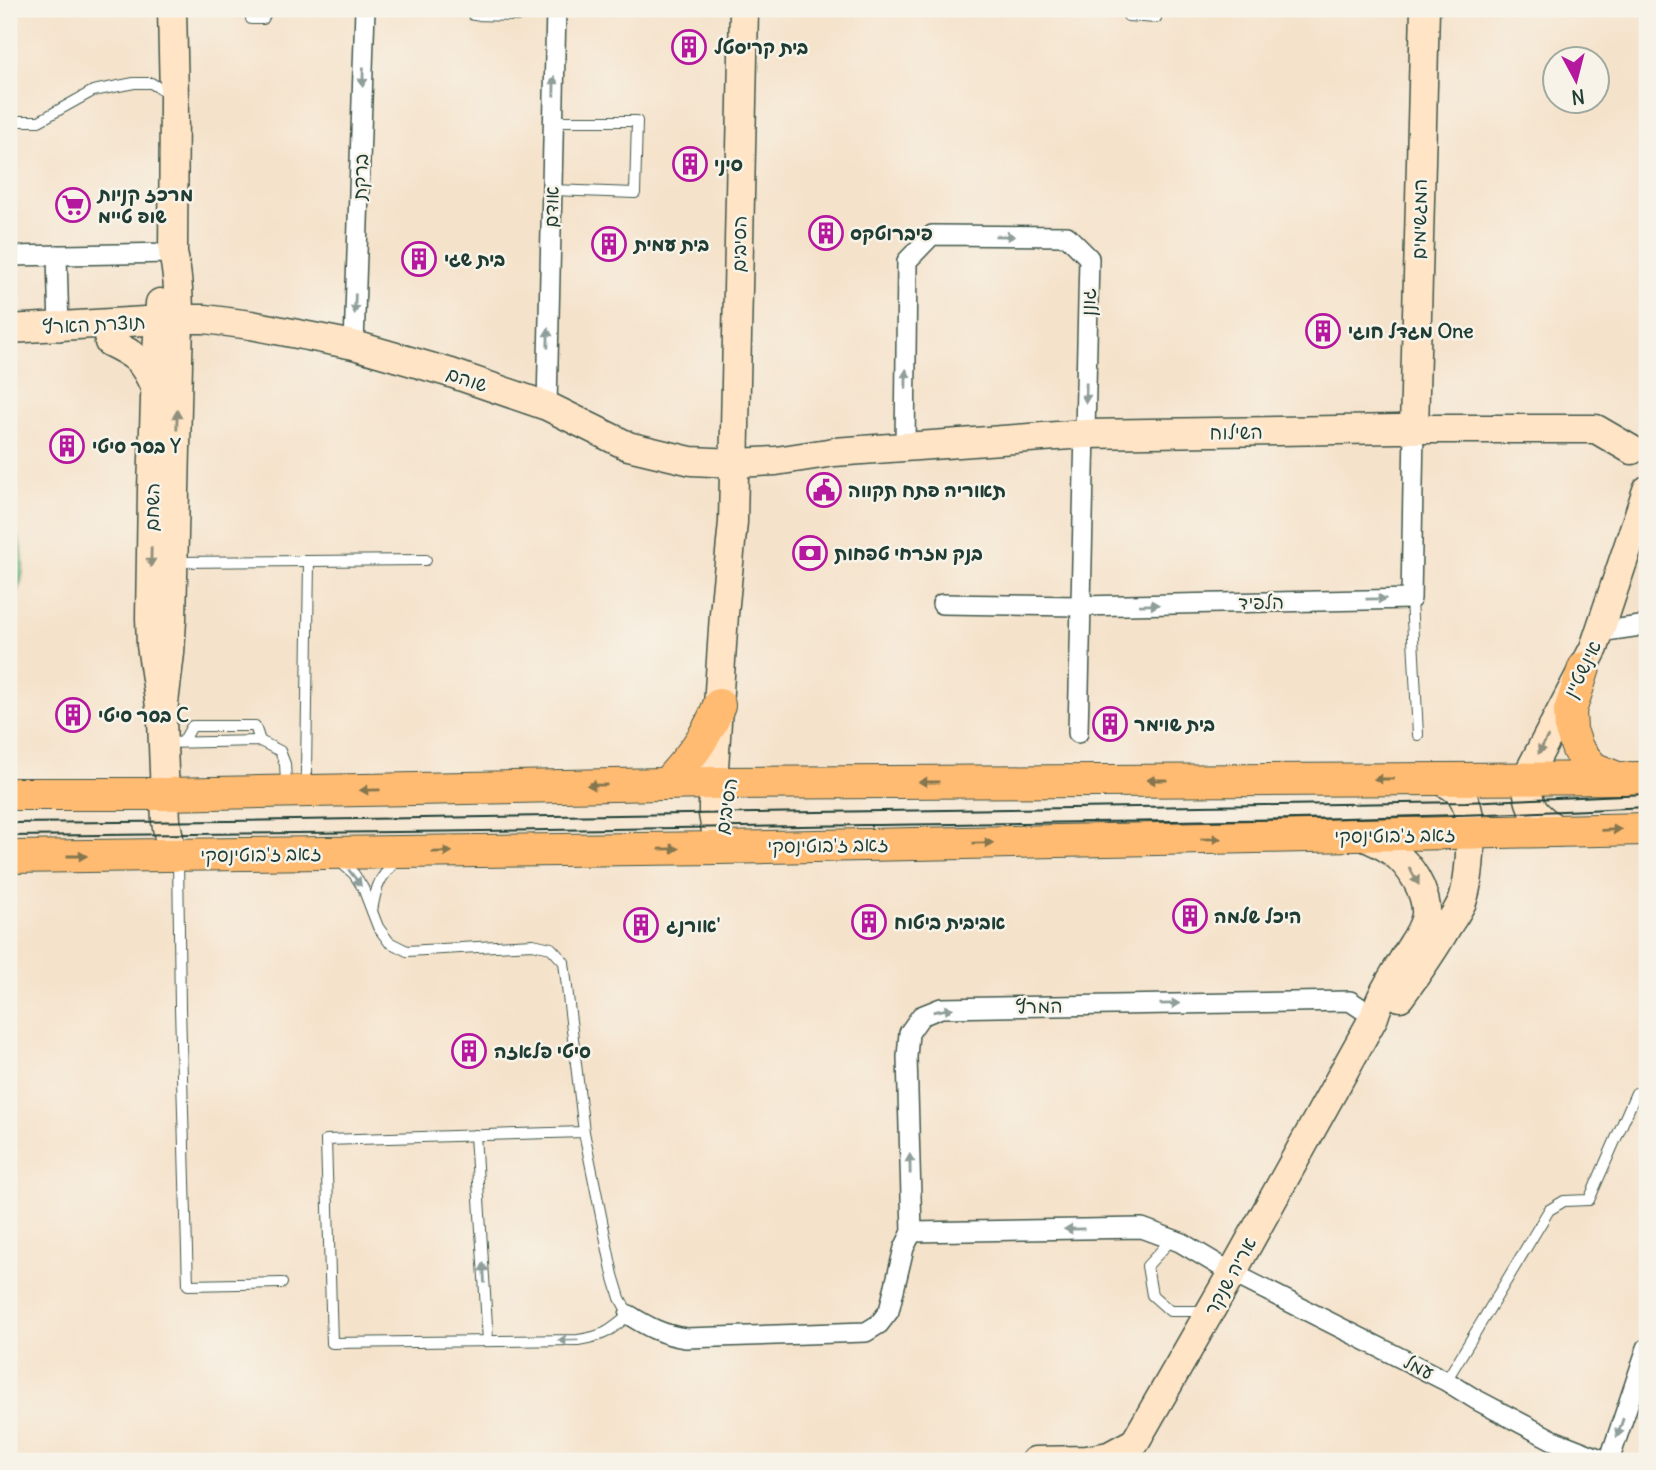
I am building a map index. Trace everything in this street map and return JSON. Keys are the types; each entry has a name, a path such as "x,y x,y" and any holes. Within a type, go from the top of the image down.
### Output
{"main road":[{"path":"1584,668 1570,711 1570,730 1578,750 1593,768 1633,778"},
{"path":"666,784 702,740 719,705"},
{"path":"9,794 164,794 299,781 666,784 1633,778"},
{"name":"זאב ז'בוטינסקי","path":"9,857 719,848 1647,830"}],"street":[{"name":"השחם","path":"169,735 151,645 164,489 168,330 160,297 173,253 180,157 174,97 172,9"},
{"name":"ברקת","path":"354,345 365,9"},
{"name":"אודם","path":"547,406 555,9"},
{"name":"הסיבים","path":"719,848 725,827 719,705 733,522 744,9"},
{"name":"המגשימים","path":"1414,429 1425,9"},
{"name":"גונן","path":"905,447 907,261 932,234 1067,236 1089,258 1078,733"},
{"path":"9,256 173,253"},
{"path":"57,256 59,329"},
{"name":"שוהם","path":"168,330 205,319 354,345 444,367 547,406 628,446 691,461 735,454"},
{"name":"תוצרת הארץ","path":"9,329 168,330"},
{"name":"השחם","path":"168,330 155,388 174,562 169,735 164,794 166,822 175,855"},
{"name":"תוצרת הארץ","path":"9,348 108,342 168,330"},
{"path":"108,342 140,360 155,388"},
{"name":"השילוח","path":"735,454 776,461 834,452 1085,434 1414,429 1596,429 1640,444"},
{"path":"1411,599 1414,429"},
{"path":"1640,444 1630,457 1632,471 1636,477 1647,483"},
{"name":"אינשטיין","path":"1526,779 1594,648 1647,490"},
{"name":"הסיבים","path":"722,783 738,688 738,581 733,522"},
{"name":"הלפיד","path":"942,604 1080,606 1411,599"},
{"path":"1599,632 1647,625"},
{"name":"אריה שנקר","path":"1374,1017 1394,1006 1437,945 1462,902 1469,873 1470,834 1466,802 1451,784 1435,779"},
{"path":"1526,779 1528,800 1534,812 1559,832"},
{"name":"אריה שנקר","path":"1035,1461 1087,1461 1109,1456 1135,1442 1374,1017 1379,1000 1421,931 1426,915 1421,891 1409,867 1395,852 1380,842 1362,836"},
{"name":"המרץ","path":"912,1232 907,1057 909,1033 921,1016 941,1008 1350,1001 1374,1017"},
{"path":"629,1315 650,1329 686,1338 866,1332 879,1324 889,1311 904,1248 912,1232 1142,1228 1172,1239 1232,1273"},
{"name":"עמל","path":"1232,1273 1446,1381 1553,1440 1608,1461"},
{"path":"1608,1461 1647,1348"}],"lane":[{"path":"251,19 262,19 268,9"},
{"path":"473,9 473,15 521,16 522,9"},
{"path":"1128,9 1128,16 1156,18"},
{"path":"9,121 39,121 93,91 134,83 151,83 174,97"},
{"path":"551,190 635,193 637,121 553,121"},
{"path":"174,562 426,560"},
{"path":"169,735 260,741 280,751 285,764 286,782 299,781 309,561"},
{"path":"1411,599 1418,735"},
{"path":"169,735 192,726 255,726 260,741"},
{"path":"371,911 376,888 384,874 404,852"},
{"path":"328,854 354,874 363,888 378,927 389,942 407,951 533,944 551,948 564,962 584,1132 613,1275 629,1315 611,1331 597,1337 578,1340 332,1343 326,1140 584,1132"},
{"path":"175,855 188,1285 282,1283"},
{"path":"1446,1381 1549,1210 1564,1201 1589,1200 1636,1093"},
{"path":"475,1135 488,1341"},
{"path":"1172,1239 1147,1266 1152,1295 1170,1311 1210,1311"}],"green space":[{"path":"9,521 19,541 23,563 20,585 9,605"}],"tram line":[{"path":"9,823 1466,802 1647,794"},
{"path":"9,836 1256,820 1647,807"}],"place":[{"name":"בית קריסטל","path":"689,47"},
{"name":"סיני","path":"690,164"},
{"name":"מרכז קניות שופ טיימ","path":"73,205"},
{"name":"פיברוטקס","path":"826,233"},
{"name":"בית עמית","path":"609,244"},
{"name":"בית שגי","path":"419,259"},
{"name":"מגדל חוגי One","path":"1323,331"},
{"name":"בסר סיטי Y","path":"67,446"},
{"name":"תאוריה פתח תקווה","path":"824,490"},
{"name":"בנק מזרחי טפחות","path":"810,553"},
{"name":"בסר סיטי C","path":"73,715"},
{"name":"בית שוימר","path":"1110,724"},
{"name":"היכל שלמה","path":"1190,916"},
{"name":"אביבית ביטוח","path":"869,922"},
{"name":"אורנג'","path":"641,925"},
{"name":"סיטי פלאזה","path":"469,1051"}]}
